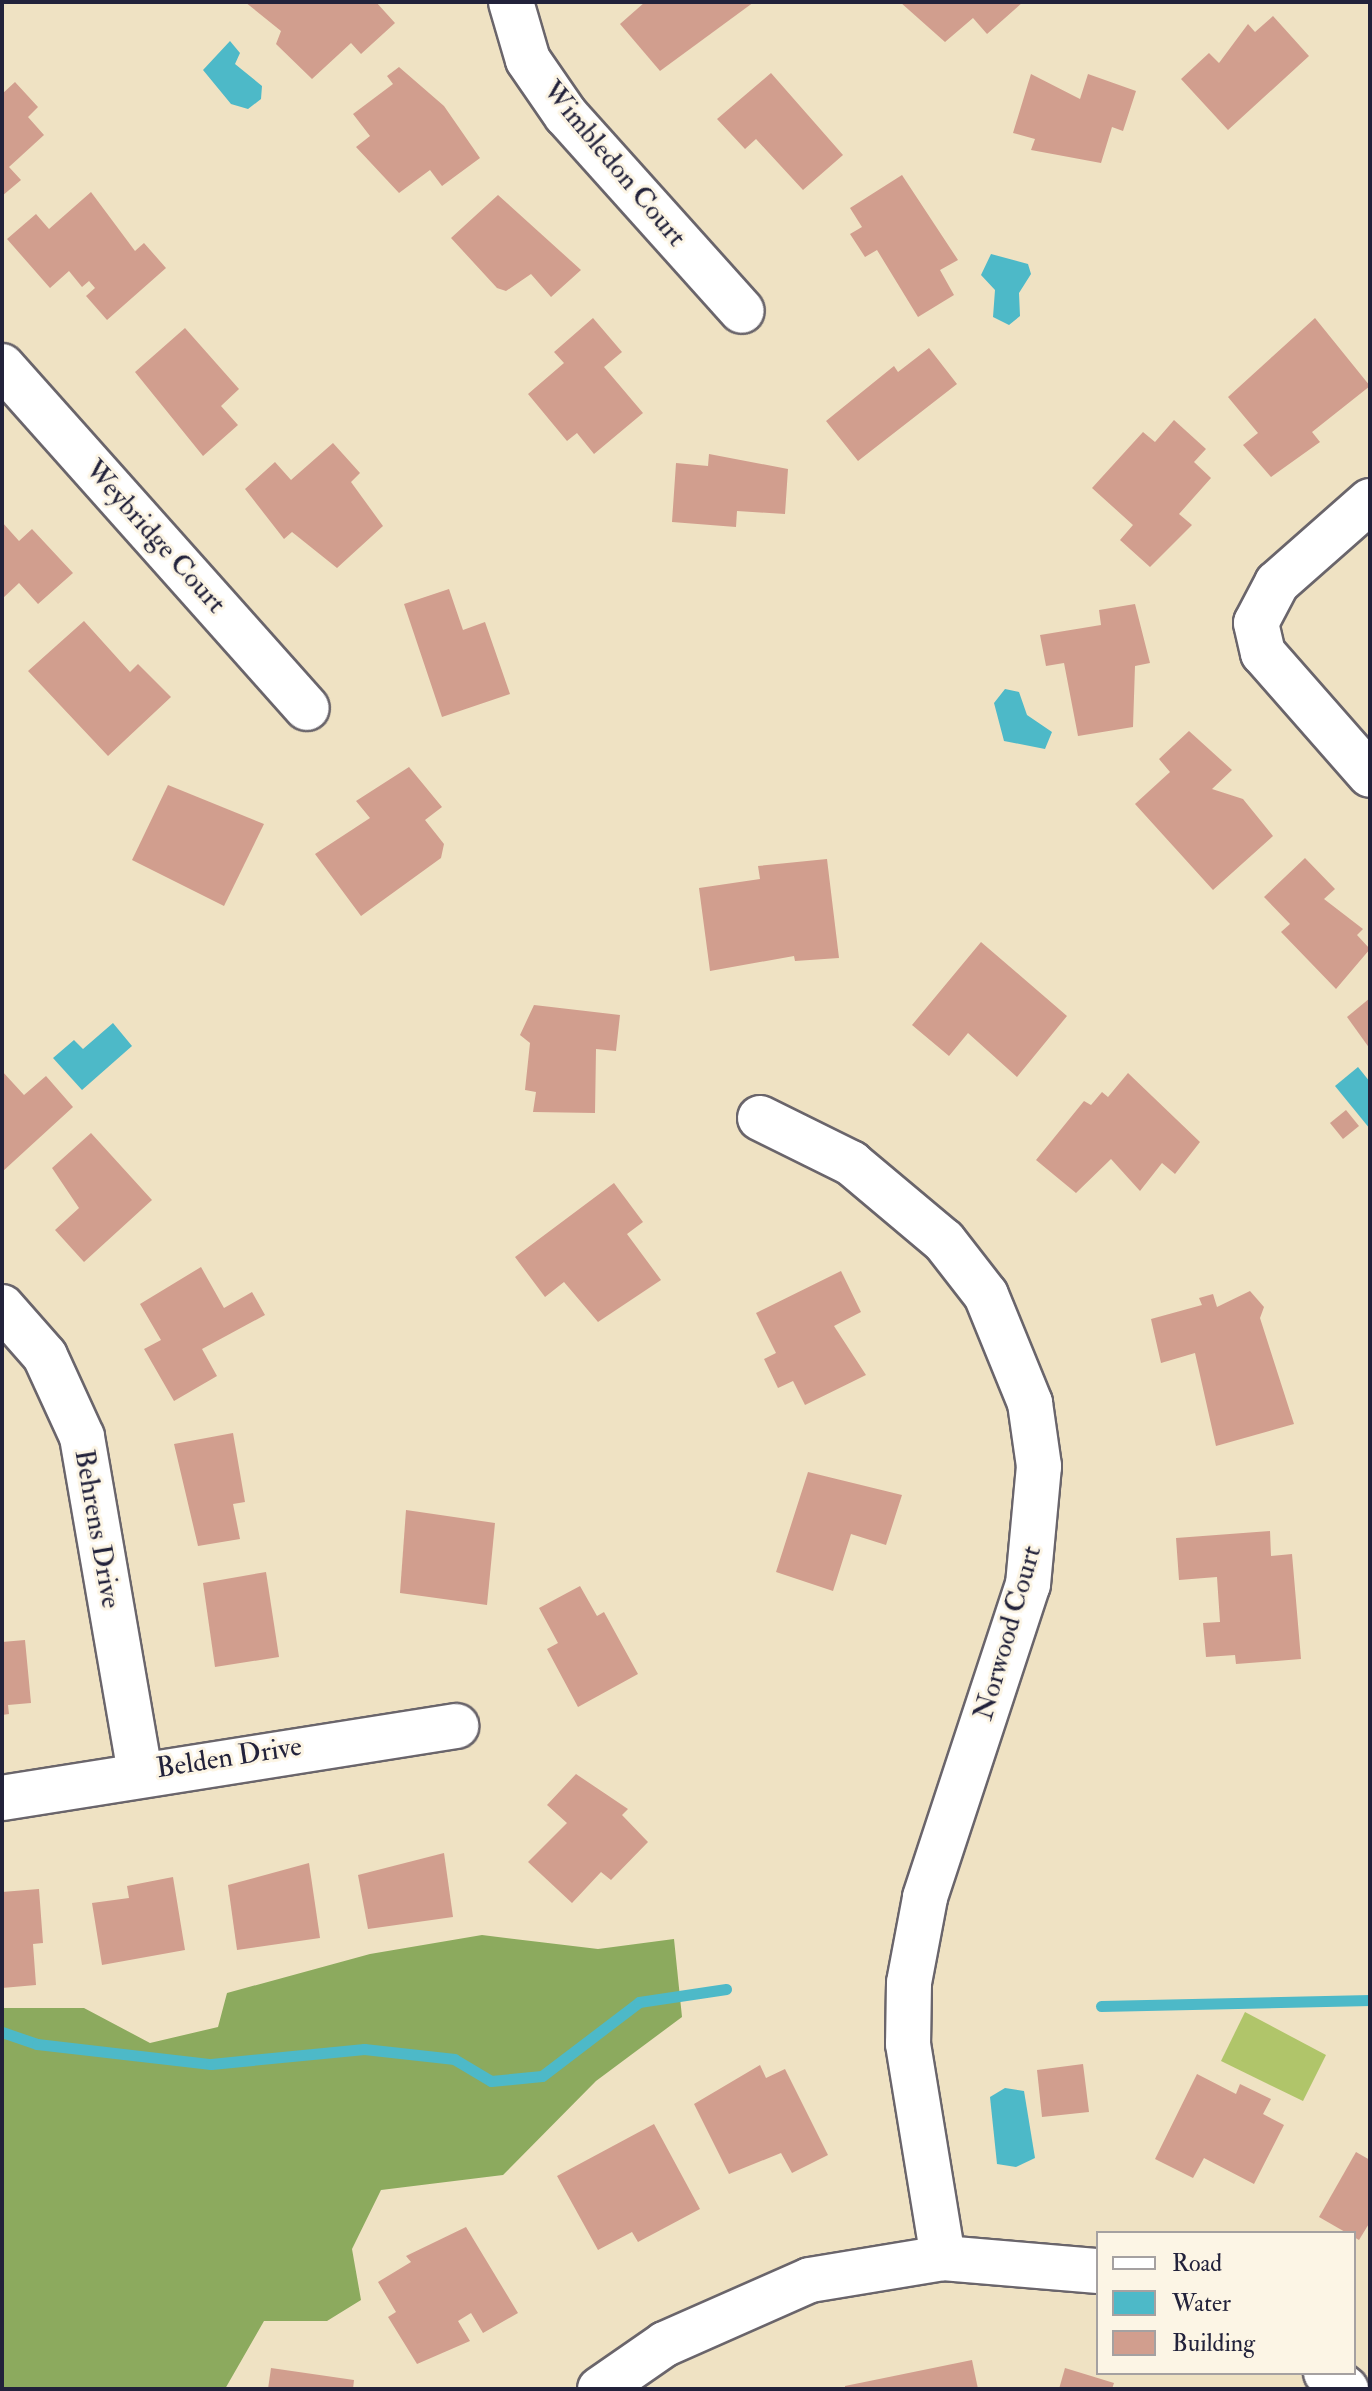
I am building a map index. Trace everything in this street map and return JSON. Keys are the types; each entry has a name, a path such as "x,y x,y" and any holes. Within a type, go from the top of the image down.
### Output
{"street":[{"name":"Wimbledon Court","path":"511,2 528,60 566,115 742,311"},
{"name":"Weybridge Court","path":"2,366 307,708"},
{"path":"1370,501 1277,583 1256,623 1263,653 1370,775"},
{"name":"Norwood Court","path":"760,1118 851,1163 944,1241 986,1295 1030,1403 1039,1495 1028,1584 925,1898 909,1983 908,2044 943,2258"},
{"name":"Behrens Drive","path":"2,1307 45,1356 82,1437 140,1772"},
{"name":"Belden Drive","path":"2,1798 140,1772 456,1726"},
{"path":"600,2389 665,2344 797,2284 943,2258 1096,2271"},
{"path":"1328,2375 1346,2389"}],"green space":[{"path":"482,1935 598,1949 674,1939 682,2017 596,2081 503,2175 381,2190 352,2249 361,2300 327,2321 264,2321 225,2389 2,2389 2,2008 84,2008 150,2043 218,2027 227,1993 370,1954"},
{"path":"1245,2012 1326,2055 1303,2101 1221,2061"}],"water":[{"path":"230,41 240,53 235,64 262,86 261,99 248,109 231,104 203,70"},
{"path":"991,254 1028,264 1031,274 1019,293 1020,316 1009,325 993,317 995,290 981,275"},
{"path":"1005,689 1019,692 1027,715 1052,732 1045,749 1004,741 994,703"},
{"path":"113,1023 132,1046 82,1090 53,1058 74,1040 83,1049"},
{"path":"1358,1067 1370,1082 1370,1129 1335,1086"},
{"path":"1005,2088 1024,2091 1035,2158 1016,2167 997,2164 990,2097"}],"building":[{"path":"245,2 376,2 395,23 361,54 351,43 312,79 276,44 281,31"},
{"path":"645,2 754,2 660,71 620,24"},
{"path":"900,2 1023,2 987,34 973,18 945,42"},
{"path":"1273,16 1309,56 1228,130 1181,79 1209,53 1219,63 1248,24 1255,32"},
{"path":"399,67 444,106 480,158 442,186 430,170 399,193 356,147 370,136 353,114 393,84 387,76"},
{"path":"771,73 843,155 803,190 756,139 745,149 717,119"},
{"path":"1031,74 1080,99 1088,74 1136,91 1123,131 1112,127 1101,163 1031,150 1035,139 1013,133"},
{"path":"15,82 38,107 28,117 44,135 9,167 21,180 2,196 2,94"},
{"path":"902,175 958,260 940,270 954,295 918,317 877,250 865,257 850,234 862,227 850,208"},
{"path":"91,192 135,251 144,243 166,268 107,320 86,296 95,288 89,281 82,287 69,271 50,288 7,239 36,214 49,229"},
{"path":"498,195 581,270 551,297 531,274 506,291 497,288 451,238"},
{"path":"593,318 622,352 604,367 643,413 594,454 577,433 567,441 528,394 564,363 554,352"},
{"path":"1315,318 1370,386 1312,432 1320,442 1271,477 1243,445 1258,433 1228,397"},
{"path":"185,328 239,389 221,406 238,425 203,456 135,372"},
{"path":"929,348 957,384 858,461 826,421 894,366 898,372"},
{"path":"1174,420 1206,449 1194,462 1211,478 1179,514 1192,525 1150,567 1120,540 1133,525 1092,488 1143,432 1155,442"},
{"path":"333,443 360,473 351,482 383,526 337,568 292,532 284,539 245,489 275,462 291,480"},
{"path":"709,454 788,469 785,514 737,511 736,527 672,522 676,463 708,466"},
{"path":"2,522 19,541 32,529 73,573 38,604 19,583 2,599"},
{"path":"449,589 463,630 485,622 510,694 442,717 404,604"},
{"path":"1135,604 1150,663 1135,666 1133,727 1078,736 1064,663 1046,666 1040,635 1101,625 1099,610"},
{"path":"84,621 130,672 138,664 171,697 108,756 28,671"},
{"path":"1189,731 1232,770 1212,789 1243,799 1273,836 1213,890 1135,804 1170,772 1159,759"},
{"path":"409,767 442,807 425,820 444,844 441,858 361,916 315,854 370,818 356,801"},
{"path":"168,785 264,824 224,906 132,860"},
{"path":"1305,858 1335,889 1324,899 1363,929 1357,935 1370,949 1336,989 1281,932 1290,924 1264,897"},
{"path":"827,859 839,958 795,961 794,956 710,971 699,888 760,879 758,866"},
{"path":"981,942 1067,1016 1017,1077 968,1033 949,1056 912,1025"},
{"path":"1370,998 1370,1049 1347,1017"},
{"path":"534,1005 620,1015 616,1051 596,1049 595,1113 533,1112 536,1092 525,1090 530,1043 520,1035"},
{"path":"2,1071 24,1095 46,1076 73,1107 2,1172"},
{"path":"1128,1073 1200,1142 1175,1174 1162,1163 1140,1191 1111,1159 1076,1193 1036,1160 1084,1101 1091,1105 1102,1092 1108,1097"},
{"path":"1346,1110 1359,1126 1343,1139 1330,1123"},
{"path":"91,1133 152,1200 84,1262 55,1230 79,1208 52,1168"},
{"path":"614,1183 643,1222 627,1234 661,1280 598,1322 564,1282 545,1297 515,1257"},
{"path":"201,1267 224,1308 252,1292 265,1315 202,1349 217,1376 174,1401 144,1349 161,1340 140,1304"},
{"path":"841,1271 861,1312 834,1326 866,1375 805,1405 793,1381 778,1388 764,1359 776,1353 756,1313"},
{"path":"1250,1291 1264,1307 1260,1318 1294,1424 1216,1446 1195,1353 1161,1363 1151,1319 1202,1305 1199,1298 1213,1294 1217,1307"},
{"path":"233,1433 245,1502 233,1504 240,1539 198,1546 174,1444"},
{"path":"808,1472 902,1495 886,1545 851,1534 833,1591 776,1572"},
{"path":"406,1510 495,1523 487,1605 400,1593"},
{"path":"1270,1531 1271,1556 1292,1554 1301,1659 1236,1664 1235,1655 1206,1657 1203,1623 1220,1622 1217,1577 1179,1580 1176,1538"},
{"path":"266,1572 279,1657 215,1667 203,1583"},
{"path":"580,1586 597,1616 604,1612 638,1674 578,1707 547,1649 558,1643 539,1608"},
{"path":"25,1640 31,1703 8,1705 9,1714 2,1715 2,1642"},
{"path":"576,1774 628,1809 622,1815 648,1842 611,1880 601,1872 572,1903 528,1862 567,1823 547,1805"},
{"path":"444,1853 453,1917 368,1929 358,1875"},
{"path":"309,1863 320,1938 237,1950 228,1885"},
{"path":"173,1877 185,1950 102,1965 92,1903 129,1898 127,1886"},
{"path":"39,1889 43,1943 33,1944 36,1985 2,1988 2,1892"},
{"path":"1083,2064 1089,2112 1042,2117 1037,2070"},
{"path":"760,2065 766,2078 785,2069 828,2155 792,2173 781,2153 729,2174 694,2104"},
{"path":"1197,2074 1236,2094 1240,2084 1271,2099 1263,2114 1284,2125 1254,2184 1204,2158 1193,2178 1155,2159"},
{"path":"654,2124 700,2209 638,2242 632,2232 598,2250 557,2176"},
{"path":"1356,2152 1370,2160 1370,2222 1359,2240 1356,2231 1343,2231 1319,2217"},
{"path":"466,2227 518,2313 483,2333 471,2313 458,2321 470,2341 417,2364 388,2317 396,2312 378,2282 411,2262 406,2256"},
{"path":"972,2360 978,2389 845,2389 845,2386"},
{"path":"271,2368 354,2380 353,2389 268,2389"},
{"path":"1065,2368 1114,2383 1112,2389 1059,2389"}],"waterway":[{"path":"2,2032 37,2044 211,2064 364,2049 454,2059 491,2081 542,2076 639,2002 726,1989"},
{"path":"1101,2006 1370,2000"}]}
